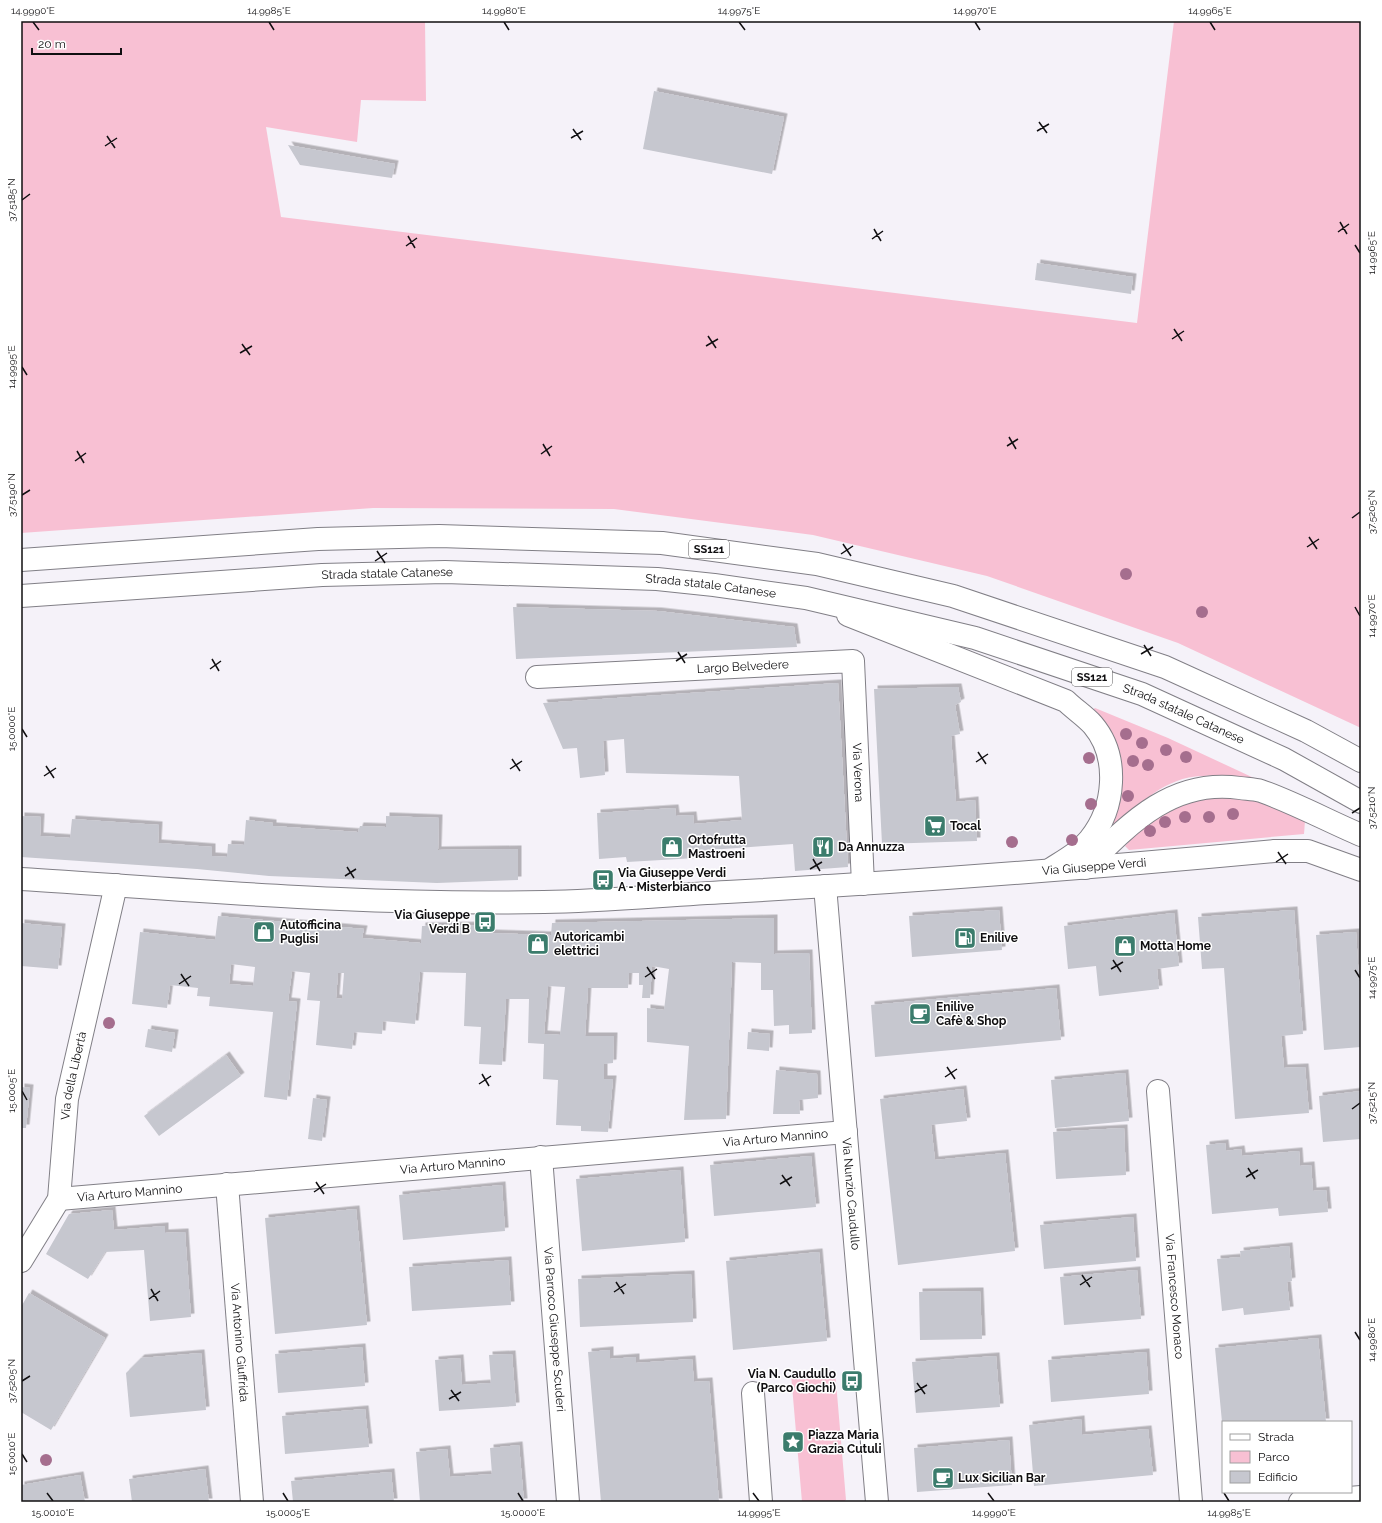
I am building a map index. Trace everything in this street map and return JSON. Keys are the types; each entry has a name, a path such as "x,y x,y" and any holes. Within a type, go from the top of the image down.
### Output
{"main road":[{"name":"SS121","path":"21,560 318,539 439,536 662,543 817,564 954,596 1058,629 1165,666 1306,731 1361,761"},
{"name":"Strada statale Catanese","path":"21,596 322,575 445,572 657,579 714,585 806,598 974,638 1142,694 1284,759 1361,802"},
{"path":"806,598 1066,701 1094,726 1104,744 1111,767 1111,790 1102,822 1090,840 1075,854 1047,872"},
{"name":"Largo Belvedere","path":"537,677 853,661"},
{"name":"Via Verona","path":"853,661 863,884"},
{"path":"1085,868 1140,816 1165,800 1197,790 1224,786 1260,791 1361,836"},
{"path":"1085,868 1090,840"},
{"name":"Via Giuseppe Verdi","path":"21,879 329,899 431,902 546,902 1047,872 1274,851 1308,851 1361,870"},
{"name":"Via della Libertà","path":"21,1260 59,1198 67,1099 116,885"},
{"name":"Via Nunzio Caudullo","path":"825,886 877,1502"},
{"name":"Via Francesco Monaco","path":"1158,1090 1191,1502"},
{"name":"Via Arturo Mannino","path":"59,1198 846,1132"},
{"name":"Via Parroco Giuseppe Scuderi","path":"541,1157 568,1502"},
{"name":"Via Antonino Giuffrida","path":"227,1184 252,1502"},
{"path":"753,1393 762,1502"},
{"path":"1300,1502 1361,1497"}],"green space":[{"path":"21,21 425,21 426,101 361,100 357,142 266,127 281,217 1137,323 1174,21 1361,21 1361,728 1178,643 987,576 813,535 614,509 373,508 21,533"},
{"path":"1095,708 1168,738 1254,778 1202,776 1176,781 1143,801 1114,828 1111,825 1118,810 1121,795 1121,780 1113,753 1091,711"},
{"path":"1220,797 1243,798 1261,803 1305,821 1304,834 1129,850 1125,846 1146,826 1167,812 1191,803"},
{"path":"835,1370 846,1500 843,1502 802,1502 791,1374"}],"building":[{"path":"654,91 784,117 772,174 643,149"},
{"path":"288,145 395,164 392,178 300,165"},
{"path":"1037,263 1133,277 1131,294 1035,280"},
{"path":"513,607 658,611 794,627 797,647 516,659"},
{"path":"838,683 848,867 795,871 793,844 696,851 696,858 627,862 626,857 599,859 597,813 675,808 676,816 693,815 694,824 742,820 739,776 626,773 624,739 603,741 605,775 580,778 577,748 563,749 543,703"},
{"path":"958,687 961,702 955,705 960,734 951,736 956,802 975,800 977,841 882,844 874,689"},
{"path":"21,816 41,817 40,836 70,838 72,819 159,825 158,843 212,847 212,856 227,857 228,844 244,845 246,820 273,823 273,826 358,832 360,826 386,827 386,816 439,818 438,850 518,849 518,880 437,883 269,876 197,869 21,857"},
{"path":"999,910 1002,950 912,957 909,916"},
{"path":"1294,910 1303,1034 1281,1036 1284,1068 1305,1067 1309,1113 1235,1119 1224,968 1202,969 1198,917"},
{"path":"1174,913 1179,966 1157,969 1159,989 1099,996 1096,966 1068,969 1064,926"},
{"path":"218,916 364,929 362,938 421,943 422,926 489,925 488,933 551,935 552,923 774,918 774,954 809,953 812,1033 789,1034 789,1025 774,1026 773,990 761,990 761,963 732,962 726,1119 684,1120 689,1046 647,1042 647,1008 664,1010 669,969 652,966 650,998 642,998 643,985 639,985 639,973 629,973 628,988 588,988 585,1036 614,1036 613,1063 604,1064 604,1079 613,1079 608,1132 581,1131 581,1126 556,1125 558,1080 543,1079 544,1044 528,1043 529,999 506,999 502,1065 479,1064 481,1027 464,1026 466,973 420,972 415,1024 383,1021 382,1034 354,1032 352,1049 316,1045 320,1001 307,1000 310,973 292,971 288,1001 297,1002 287,1100 264,1097 273,1012 209,1006 210,997 197,996 198,988 170,985 167,1008 132,1004 140,932 215,940","holes":["231,964 255,967 253,986 229,984","338,973 344,973 342,999 336,998","548,986 565,987 560,1035 544,1034"]},
{"path":"21,923 62,927 58,969 21,966"},
{"path":"1356,932 1361,1013 1361,1047 1324,1050 1316,935"},
{"path":"1056,988 1061,1040 875,1057 871,1005"},
{"path":"148,1029 175,1033 172,1052 145,1047"},
{"path":"748,1032 770,1034 769,1051 747,1049"},
{"path":"226,1055 241,1076 159,1136 144,1116"},
{"path":"776,1070 817,1074 818,1098 799,1100 800,1114 773,1114"},
{"path":"1125,1073 1129,1121 1055,1128 1051,1080"},
{"path":"21,1087 30,1088 26,1128 21,1128"},
{"path":"963,1089 967,1121 931,1125 935,1160 1005,1153 1015,1251 898,1265 880,1099"},
{"path":"1361,1091 1361,1139 1323,1142 1319,1096"},
{"path":"313,1098 327,1100 322,1141 308,1139"},
{"path":"1124,1128 1126,1175 1056,1179 1053,1132"},
{"path":"1225,1143 1226,1151 1241,1149 1242,1156 1299,1151 1300,1166 1311,1165 1313,1191 1326,1190 1328,1212 1279,1216 1278,1208 1212,1214 1206,1145"},
{"path":"811,1156 816,1207 714,1216 710,1165"},
{"path":"680,1170 685,1242 582,1251 576,1179"},
{"path":"502,1185 505,1231 403,1240 399,1195"},
{"path":"356,1209 367,1325 275,1334 265,1218"},
{"path":"112,1210 114,1230 165,1226 165,1233 185,1232 191,1317 150,1321 144,1250 105,1252 88,1279 46,1254 69,1214"},
{"path":"1133,1217 1136,1261 1044,1269 1040,1225"},
{"path":"1289,1246 1292,1281 1287,1282 1290,1310 1244,1315 1243,1308 1222,1311 1217,1259 1241,1257 1240,1251"},
{"path":"819,1252 827,1341 733,1350 726,1261"},
{"path":"508,1260 511,1305 412,1311 409,1267"},
{"path":"1137,1270 1141,1319 1064,1325 1060,1277"},
{"path":"691,1274 693,1322 580,1327 578,1279"},
{"path":"980,1291 982,1339 920,1340 919,1292"},
{"path":"29,1293 105,1338 51,1430 21,1412 21,1307"},
{"path":"1318,1338 1326,1421 1222,1422 1215,1348"},
{"path":"362,1347 365,1386 278,1393 275,1354"},
{"path":"610,1350 610,1359 636,1357 636,1363 692,1359 694,1382 709,1381 719,1502 601,1502 588,1352"},
{"path":"1146,1352 1149,1394 1051,1402 1048,1360"},
{"path":"201,1353 206,1410 130,1417 126,1373 141,1358"},
{"path":"512,1354 516,1406 439,1411 435,1360 460,1358 462,1385 491,1383 489,1355"},
{"path":"996,1356 1000,1407 916,1413 912,1362"},
{"path":"365,1409 369,1447 285,1454 282,1416"},
{"path":"1081,1419 1082,1435 1148,1429 1153,1475 1034,1486 1029,1425"},
{"path":"1009,1440 1012,1485 917,1492 914,1448"},
{"path":"519,1445 524,1502 420,1502 416,1452 447,1449 450,1477 492,1474 490,1448"},
{"path":"205,1469 209,1502 132,1502 129,1479"},
{"path":"391,1472 394,1502 293,1502 291,1481"},
{"path":"80,1475 85,1502 21,1502 21,1485"}],"place":[{"name":"Tocal","path":"935,826"},
{"name":"Ortofrutta Mastroeni","path":"672,847"},
{"name":"Da Annuzza","path":"823,847"},
{"name":"Via Giuseppe Verdi A - Misterbianco","path":"603,880"},
{"name":"Via Giuseppe Verdi B","path":"485,922"},
{"name":"Autofficina Puglisi","path":"264,932"},
{"name":"Enilive","path":"965,938"},
{"name":"Autoricambi elettrici","path":"538,944"},
{"name":"Motta Home","path":"1125,946"},
{"name":"Enilive Cafè & Shop","path":"920,1014"},
{"name":"Via N. Caudullo (Parco Giochi)","path":"852,1381"},
{"name":"Piazza Maria Grazia Cutuli","path":"793,1442"},
{"name":"Lux Sicilian Bar","path":"943,1478"}]}
